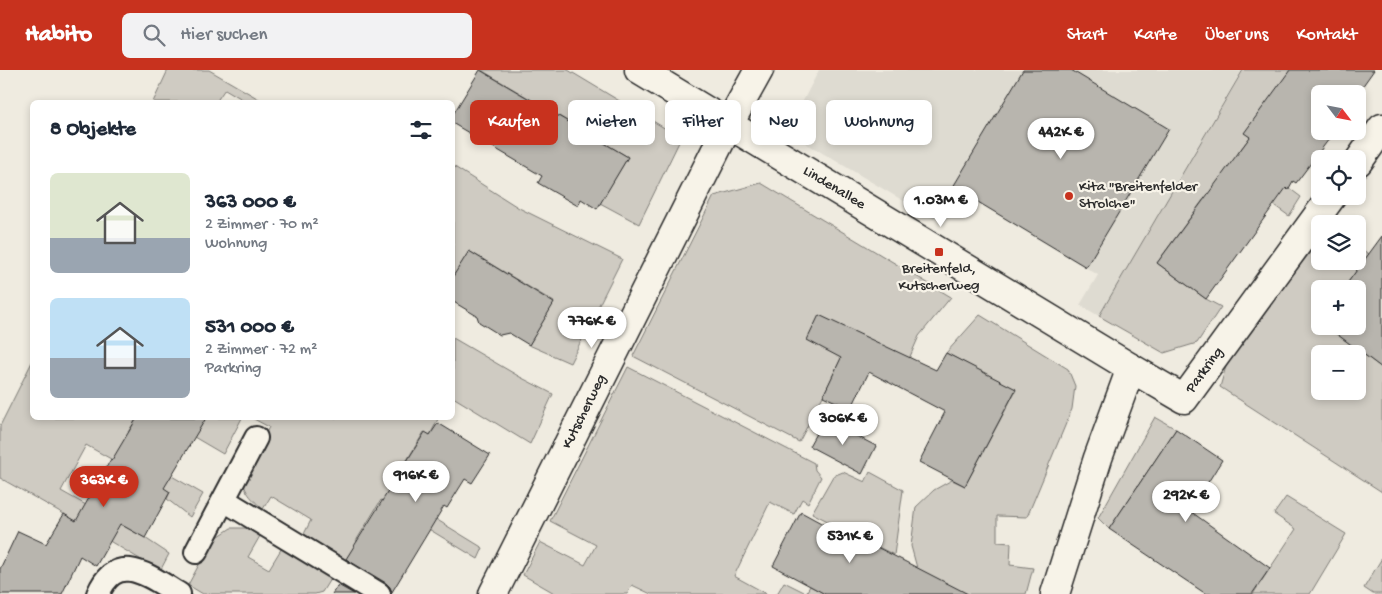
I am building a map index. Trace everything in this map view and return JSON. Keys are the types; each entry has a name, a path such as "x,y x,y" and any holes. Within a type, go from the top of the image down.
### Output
{"street":[{"name":"Lindenallee","path":"639,70 689,100"},
{"name":"Kutscherweg","path":"741,102 759,70"},
{"path":"1366,151 1382,128"},
{"name":"Lindenallee","path":"741,131 1131,368"},
{"name":"Kutscherweg","path":"493,594 718,145"},
{"name":"Parkring","path":"1131,368 1184,399 1325,205"},
{"path":"1055,594 1098,458 1131,368"}],"lane":[{"path":"196,552 256,438"},
{"path":"224,500 379,594"},
{"path":"98,594 101,586 110,574 124,569 144,573 179,594"}],"shaded area":[{"path":"168,70 209,70 261,100 244,100 225,89 217,100 154,100"},
{"path":"481,70 568,70 618,100 568,100 568,121 558,116 558,100 532,100"},
{"name":"Kita \"Breitenfelder Strolche\"","path":"819,70 1242,70 1099,316 1080,305 1098,275 953,187 934,219 809,145 816,145 816,100 803,100"},
{"path":"1243,70 1288,70 1294,74 1245,133 1250,137 1238,153 1301,197 1289,216 1257,193 1211,195 1203,200 1157,263 1206,299 1221,307 1197,343 1164,353 1099,316"},
{"path":"655,122 665,128 665,145 678,145 639,224 600,203 628,157 608,145 655,145"},
{"path":"455,167 519,208 622,259 570,363 529,345 554,302 469,251 455,275"},
{"path":"761,183 951,297 919,336 905,368 854,332 799,442 633,356 714,196"},
{"path":"1311,251 1311,270 1357,270 1350,280 1311,280 1311,335 1338,335 1351,345 1311,345 1311,400 1366,400 1366,356 1382,368 1382,492 1220,387 1227,363"},
{"path":"980,315 1068,369 1075,386 1072,409 1027,517 997,516 997,542 1011,543 1010,565 1033,568 1026,594 903,594 917,568 911,546 916,507 934,490 952,480 965,486 1016,390 946,353"},
{"path":"455,339 553,394 530,444 455,398"},
{"path":"30,366 30,420 136,420 128,432 164,453 156,467 203,494 190,517 167,499 170,492 86,445 61,491 145,538 169,554 160,571 0,478 0,426"},
{"path":"628,367 814,463 815,470 821,477 808,503 802,499 794,514 770,502 734,576 767,594 651,594 632,585 627,594 556,594 523,575 540,542 585,565 596,545 550,521"},
{"path":"1155,417 1176,429 1109,529 1098,518"},
{"path":"205,420 241,420 223,454 194,437"},
{"path":"256,420 438,420 430,435 424,432 398,475 415,485 408,502 483,548 478,559 381,500 356,541 374,552 363,570 304,534 311,520 271,496 263,509 246,490 244,475 269,427"},
{"path":"843,472 865,482 870,472 903,490 894,555 812,513 833,476"},
{"path":"1286,497 1346,534 1310,594 1253,594 1296,529 1274,514"},
{"path":"231,528 246,528 260,536 248,557 269,569 283,546 332,576 322,592 315,594 203,594 188,585 208,548 216,538"},
{"path":"1382,558 1382,594 1373,594 1364,588"},
{"path":"784,582 806,593 810,586 825,594 777,594"}],"building":[{"path":"480,70 531,100 470,100 470,134 455,125 455,111"},
{"path":"1023,70 1071,70 1169,129 1086,267 953,187"},
{"path":"1290,70 1374,70 1363,85 1311,85 1311,140 1328,140 1321,150 1311,150 1311,163 1296,183 1293,181 1288,190 1286,188 1206,299 1157,263 1250,137 1244,133"},
{"path":"558,116 568,122 568,145 608,145 628,157 597,209 581,199 578,206 538,183 542,176 489,145 558,145"},
{"path":"1382,236 1382,368 1366,356 1366,345 1351,345 1338,335 1366,335 1366,280 1350,280 1357,270 1366,270 1366,258"},
{"path":"469,251 554,303 529,345 509,333 500,335 479,322 477,316 455,303 455,273"},
{"path":"819,315 936,370 946,353 1016,389 965,486 919,462 945,412 869,372 851,409 823,396 841,358 807,340"},
{"path":"824,419 876,446 862,474 809,446"},
{"path":"136,420 205,420 164,488 170,492 145,538 120,524 96,566 80,556 62,594 0,594 0,569 18,531 46,544 64,514 76,521"},
{"path":"438,423 490,455 472,483 465,479 447,508 444,506 392,592 386,583 346,559 425,432 430,435"},
{"path":"1176,429 1222,460 1190,511 1270,568 1252,594 1206,594 1109,529"},
{"path":"801,512 834,530 836,526 968,594 825,594 773,566"},
{"path":"338,585 354,594 332,594"}],"place":[{"name":"Kita \"Breitenfelder Strolche\"","path":"1069,196"},
{"name":"Breitenfeld, Kutscherweg","path":"939,252"}]}
